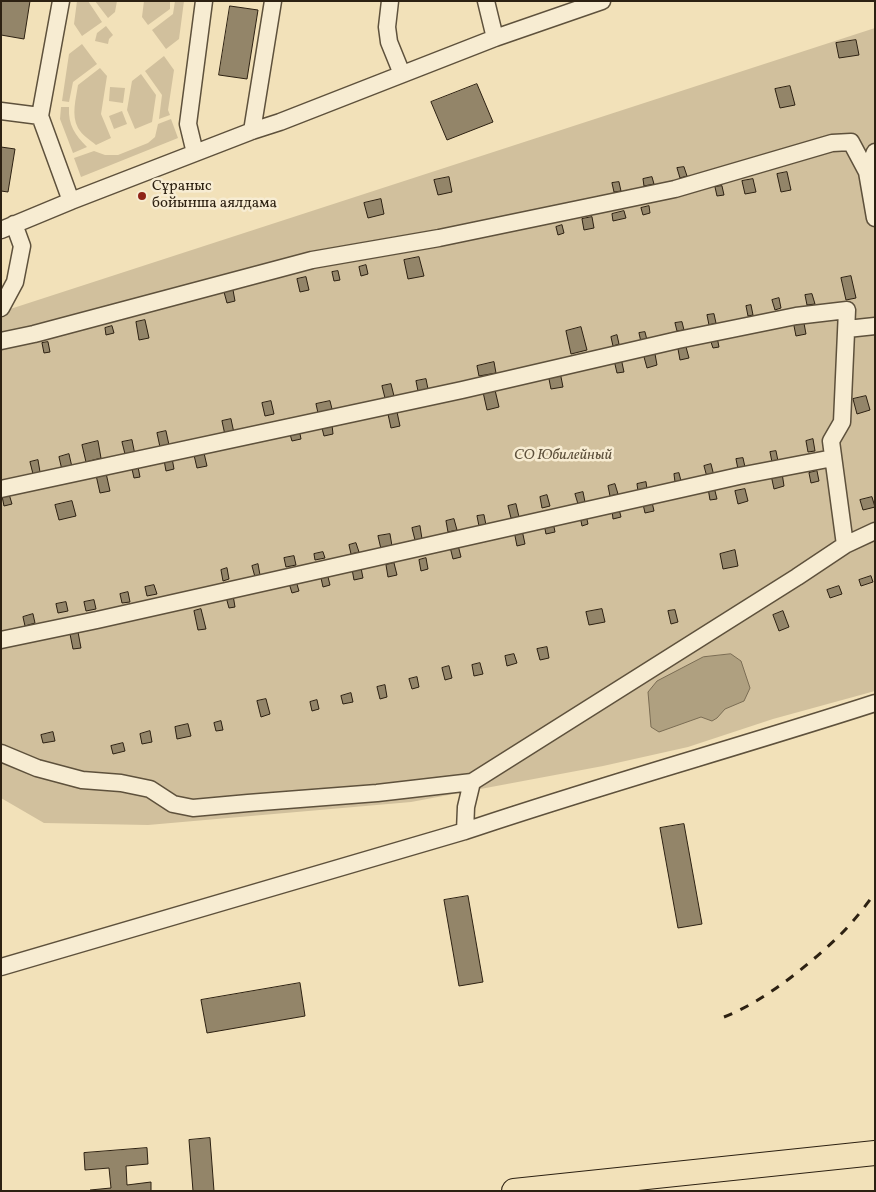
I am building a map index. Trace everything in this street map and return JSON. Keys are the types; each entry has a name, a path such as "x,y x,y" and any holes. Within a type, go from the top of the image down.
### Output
{"highway":[{"path":"514,1191 875,1153"}],"lane":[{"path":"61,1 40,116 71,201"},
{"path":"195,153 188,124 204,1"},
{"path":"252,131 273,1"},
{"path":"390,1 387,27 389,42 402,74"},
{"path":"486,1 495,38"},
{"path":"1,308 15,282 22,246 8,227 495,38 602,1"},
{"path":"1,111 40,116"},
{"path":"1,342 312,260 439,238 675,189 832,143 851,142 867,172 875,218"},
{"path":"867,172 875,152"},
{"path":"1,489 462,390 678,340 796,316 847,310 842,422 831,441 845,545"},
{"path":"847,329 875,326"},
{"path":"1,640 738,476 833,458"},
{"path":"1,753 37,768 82,780 150,789 173,804 193,808 377,793 472,782 845,545 875,531"},
{"path":"1,967 465,831 554,801 806,726 875,703"},
{"path":"465,831 466,807 472,782"}],"green space":[{"path":"77,1 88,1 102,22 82,36 74,24"},
{"path":"95,1 117,1 115,12 108,18"},
{"path":"144,1 170,1 170,9 148,25 142,17"},
{"path":"175,1 184,1 179,39 166,49 152,30 173,14"},
{"path":"106,26 113,35 109,39 108,44 95,41 97,33"},
{"name":"СО Юбилейный","path":"875,28 875,691 773,719 688,747 603,766 411,802 148,825 44,823 1,798 1,312"},
{"path":"82,44 97,64 73,82 69,102 62,101 69,54"},
{"path":"164,56 174,70 168,110 170,115 159,119 162,95 145,71"},
{"path":"100,68 107,76 101,114 111,138 96,145 78,128 75,118 75,107 78,85"},
{"path":"141,74 156,95 152,122 135,129 127,110 132,81"},
{"path":"110,87 125,88 123,103 109,101"},
{"path":"61,107 69,107 73,129 87,147 73,153 60,119"},
{"path":"122,111 127,124 114,129 109,116"},
{"path":"171,119 178,138 81,177 74,158 94,151 105,155 118,155 148,143 155,137 158,124"}],"shaded area":[{"path":"731,654 741,661 750,688 744,701 725,709 712,721 701,717 659,732 651,727 648,692 657,681 703,657"}],"building":[{"path":"1,1 30,1 24,39 1,35"},
{"path":"230,6 258,10 247,79 219,75"},
{"path":"856,40 859,55 839,58 836,43"},
{"path":"477,84 493,122 447,140 431,102"},
{"path":"790,86 795,105 780,108 775,89"},
{"path":"1,147 15,149 8,192 1,191"},
{"path":"684,167 687,176 680,178 677,168"},
{"path":"787,172 791,190 781,192 777,174"},
{"path":"449,177 452,192 438,195 434,180"},
{"path":"652,177 654,184 644,186 643,179"},
{"path":"753,179 756,192 745,194 742,181"},
{"path":"619,182 621,191 614,192 612,183"},
{"path":"722,186 724,195 717,196 715,187"},
{"path":"381,199 384,214 368,218 364,203"},
{"path":"649,206 650,213 643,215 641,208"},
{"path":"624,211 626,218 613,221 612,214"},
{"path":"592,217 594,228 584,230 582,219"},
{"path":"562,225 564,233 558,235 556,227"},
{"path":"419,257 424,276 408,279 404,260"},
{"path":"366,265 368,274 361,276 359,267"},
{"path":"338,271 340,280 334,281 332,272"},
{"path":"851,276 856,298 846,300 841,278"},
{"path":"306,277 309,290 300,292 297,279"},
{"path":"233,290 235,301 227,303 224,292"},
{"path":"812,294 815,304 807,305 805,295"},
{"path":"779,298 781,308 775,310 772,300"},
{"path":"751,305 753,315 748,316 746,306"},
{"path":"714,314 716,323 709,325 707,315"},
{"path":"803,318 806,334 796,336 793,321"},
{"path":"145,320 149,338 139,340 136,322"},
{"path":"682,322 684,330 677,331 675,323"},
{"path":"112,326 114,333 106,335 105,328"},
{"path":"581,327 587,350 571,354 566,331"},
{"path":"645,332 647,340 641,342 639,333"},
{"path":"617,335 619,344 613,346 611,337"},
{"path":"717,337 719,347 713,348 710,339"},
{"path":"48,342 50,352 44,353 42,343"},
{"path":"686,347 689,358 680,360 678,349"},
{"path":"655,354 657,365 647,368 644,357"},
{"path":"621,358 624,372 617,373 614,360"},
{"path":"494,362 496,373 479,376 477,366"},
{"path":"560,372 563,387 551,389 548,374"},
{"path":"426,379 428,389 418,391 416,381"},
{"path":"391,384 394,396 385,398 382,386"},
{"path":"495,390 499,407 487,410 483,392"},
{"path":"866,396 870,410 857,414 853,399"},
{"path":"271,401 274,414 265,416 262,403"},
{"path":"330,401 332,409 318,413 316,404"},
{"path":"397,412 400,426 391,428 388,414"},
{"path":"231,419 234,433 225,435 222,421"},
{"path":"332,425 333,434 324,436 322,428"},
{"path":"299,429 301,439 292,441 289,431"},
{"path":"166,431 169,445 160,447 157,433"},
{"path":"813,439 815,451 808,452 806,441"},
{"path":"132,440 135,455 126,458 122,442"},
{"path":"98,441 101,458 86,462 82,445"},
{"path":"776,451 778,461 772,462 770,452"},
{"path":"204,453 207,466 197,468 194,455"},
{"path":"69,454 72,467 62,470 59,457"},
{"path":"172,458 174,469 166,471 164,460"},
{"path":"743,458 745,467 738,469 736,459"},
{"path":"38,460 40,472 33,474 30,462"},
{"path":"711,464 714,476 707,477 704,466"},
{"path":"138,467 140,477 134,478 132,469"},
{"path":"817,471 819,481 811,483 809,473"},
{"path":"106,473 110,491 100,493 96,475"},
{"path":"679,473 681,481 675,482 674,474"},
{"path":"782,473 784,486 774,489 771,475"},
{"path":"646,482 647,489 638,491 637,484"},
{"path":"615,484 618,494 610,496 608,486"},
{"path":"714,487 717,499 710,500 708,488"},
{"path":"745,489 748,501 738,504 735,491"},
{"path":"583,492 585,502 578,504 575,494"},
{"path":"9,494 12,504 4,506 2,496"},
{"path":"547,495 550,506 542,508 540,497"},
{"path":"872,497 875,507 863,510 860,500"},
{"path":"72,501 76,516 59,520 55,505"},
{"path":"652,502 654,511 645,513 643,504"},
{"path":"516,504 519,517 511,518 508,506"},
{"path":"619,509 621,517 613,519 612,510"},
{"path":"484,515 486,525 479,526 477,516"},
{"path":"586,515 588,524 582,526 580,516"},
{"path":"454,519 457,530 448,532 446,521"},
{"path":"553,522 555,532 546,534 544,524"},
{"path":"420,526 422,539 415,540 412,528"},
{"path":"522,530 525,544 517,546 514,531"},
{"path":"390,534 392,546 381,549 378,536"},
{"path":"356,543 359,552 351,554 349,545"},
{"path":"458,545 461,557 453,559 450,547"},
{"path":"735,550 738,566 723,569 720,554"},
{"path":"323,552 325,558 315,560 314,554"},
{"path":"294,556 296,565 286,567 284,558"},
{"path":"426,558 428,569 421,571 419,560"},
{"path":"394,563 397,575 388,577 386,565"},
{"path":"258,564 260,575 255,577 252,566"},
{"path":"227,568 229,579 223,581 221,570"},
{"path":"361,568 363,578 354,580 352,569"},
{"path":"871,576 873,582 861,586 859,580"},
{"path":"328,577 330,585 323,587 321,578"},
{"path":"296,581 299,591 292,593 289,583"},
{"path":"154,585 157,594 147,596 145,587"},
{"path":"839,586 842,594 830,598 827,590"},
{"path":"128,592 130,602 122,603 120,594"},
{"path":"233,595 235,607 229,608 226,597"},
{"path":"94,600 96,609 86,611 84,602"},
{"path":"66,602 68,611 58,613 56,604"},
{"path":"201,609 206,629 198,630 194,611"},
{"path":"602,609 605,622 589,625 586,612"},
{"path":"675,610 678,622 671,624 668,611"},
{"path":"783,611 789,627 779,631 773,615"},
{"path":"33,614 35,623 25,626 23,617"},
{"path":"78,632 81,648 73,649 70,634"},
{"path":"547,647 549,658 540,660 537,649"},
{"path":"514,654 517,663 507,666 505,656"},
{"path":"480,663 483,674 474,676 472,665"},
{"path":"449,666 452,678 445,680 442,668"},
{"path":"417,677 419,687 412,689 409,679"},
{"path":"385,685 387,697 380,699 377,687"},
{"path":"351,693 353,702 343,704 341,696"},
{"path":"266,699 270,714 261,717 257,701"},
{"path":"317,700 319,709 312,711 310,702"},
{"path":"221,721 223,730 216,731 214,723"},
{"path":"188,724 191,736 177,739 175,727"},
{"path":"150,731 152,742 142,744 140,734"},
{"path":"53,732 55,741 43,743 41,735"},
{"path":"123,743 125,751 113,754 111,746"},
{"path":"684,824 702,924 678,928 660,828"},
{"path":"468,896 483,982 459,986 444,900"},
{"path":"300,983 305,1016 207,1033 201,1000"},
{"path":"210,1138 214,1191 193,1191 189,1140"},
{"path":"147,1148 148,1164 126,1166 127,1185 151,1182 151,1191 90,1190 111,1188 109,1168 85,1170 84,1153"}],"railway":[{"path":"724,1017 755,1002 800,970 845,930 875,893"}],"place":[{"name":"Сұраныс бойынша аялдама","path":"142,196"}]}
